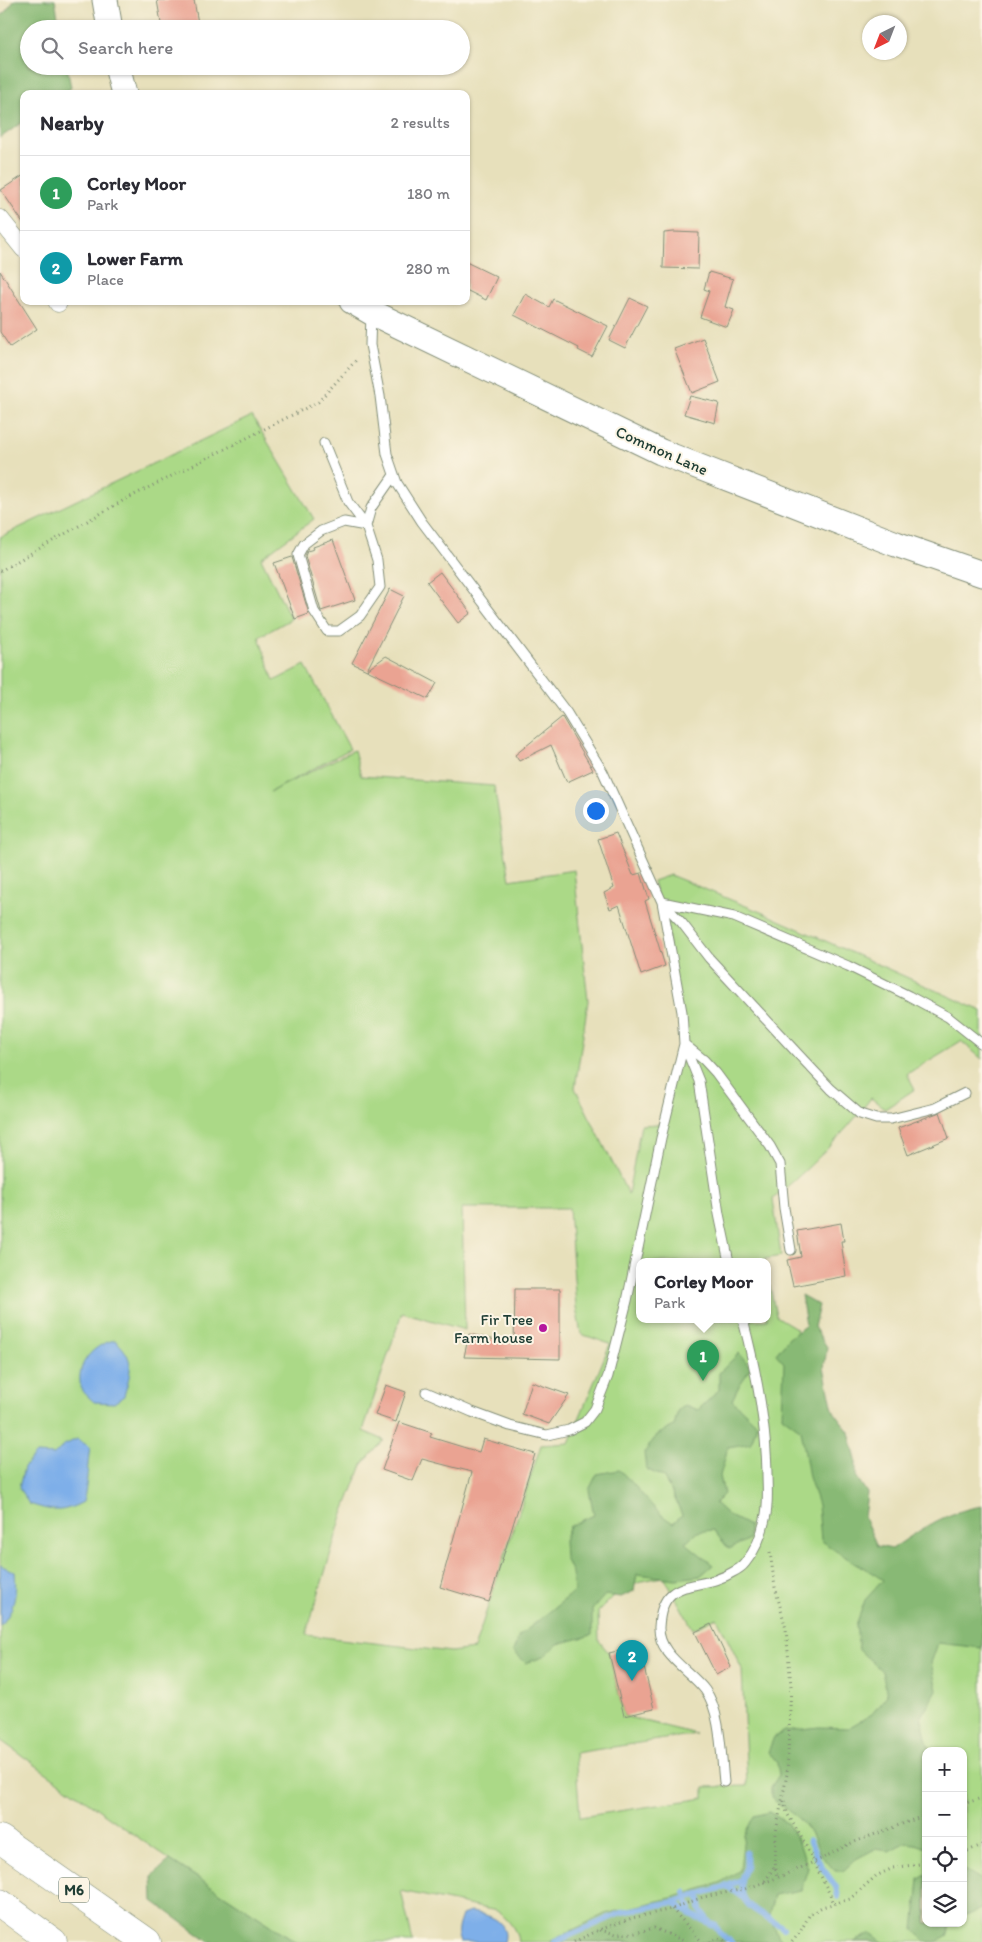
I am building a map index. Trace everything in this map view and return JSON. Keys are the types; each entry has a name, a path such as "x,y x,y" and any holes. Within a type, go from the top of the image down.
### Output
{"highway":[{"name":"M6","path":"0,1839 147,1942"},
{"path":"0,1903 53,1942"}],"street":[{"path":"105,0 108,20"},
{"path":"119,75 123,90"},
{"path":"0,219 20,243"},
{"name":"Common Lane","path":"362,307 661,452 896,544 982,574"}],"lane":[{"path":"362,307 380,396 387,454 397,483 422,522 567,713 603,772 662,902 682,1012 684,1044 661,1138 636,1258"},
{"path":"324,443 348,502 366,526 376,560 380,587 360,616 339,631 327,631 314,611 298,555 304,544 320,531 344,522 366,526"},
{"path":"366,526 371,508 394,475"},
{"path":"662,902 734,917 848,966 948,1017 982,1044"},
{"path":"662,902 682,923 721,971 798,1054 831,1089 860,1114 876,1119 891,1119 935,1108 964,1093"},
{"path":"684,1044 704,1060 716,1073 770,1146 780,1164 784,1208 792,1250"},
{"path":"684,1044 699,1081 719,1214 729,1258"},
{"path":"426,1392 502,1423 547,1435 569,1430 584,1422 595,1409 608,1376 636,1259"},
{"path":"724,1782 716,1717 707,1692 667,1652 660,1636 662,1607 669,1595 678,1589 711,1582 727,1576 744,1565 756,1546 765,1518 768,1495 766,1442 752,1354 744,1323"}],"path":[{"path":"0,572 126,499 318,402 370,345"},
{"path":"765,1518 774,1587 786,1629 791,1686 787,1774 776,1832 775,1861 777,1878"},
{"path":"967,1803 982,1798"},
{"path":"783,1800 787,1813 804,1842 834,1904"},
{"path":"574,1942 599,1930 632,1918 673,1909 703,1897 733,1892 777,1878 867,1836 922,1816"},
{"path":"967,1851 982,1845"},
{"path":"764,1882 773,1870 775,1861"},
{"path":"792,1942 810,1914 822,1907 850,1899 876,1876 893,1868 922,1864"},
{"path":"673,1909 702,1942"},
{"path":"599,1930 616,1934 654,1928 686,1942"},
{"path":"710,1942 719,1938 728,1942"}],"green space":[{"path":"15,0 55,0 58,20 20,20 20,75 69,75 71,88 68,90 20,90 20,124 0,138 0,18"},
{"path":"252,416 314,519 261,558 291,619 259,637 274,681 305,665 350,749 270,792 354,750 361,776 494,786 510,880 574,870 588,1001 575,1088 628,1194 641,1125 660,1124 678,1059 682,1027 667,937 653,881 670,875 763,913 982,1011 982,1059 961,1041 907,1074 915,1089 885,1109 871,1098 825,1152 773,1199 781,1256 770,1258 636,1258 636,1323 771,1323 771,1291 776,1316 796,1328 822,1418 876,1556 982,1525 982,1942 518,1942 511,1924 497,1911 401,1891 413,1942 297,1942 170,1860 0,1740 0,537","holes":["462,1208 569,1208 576,1307 581,1334 610,1344 569,1443 541,1445 474,1649 451,1652 306,1635 341,1519 362,1465 384,1440 363,1431 402,1312 465,1330","664,1577 693,1629 717,1618 742,1669 747,1786 704,1787 704,1798 580,1817 575,1753 696,1734 624,1716 609,1653 599,1641 598,1612 620,1590 646,1580"]},
{"path":"801,1295 819,1305 814,1327 827,1347 824,1368 833,1410 849,1432 856,1460 856,1476 867,1493 864,1517 877,1546 892,1549 945,1517 982,1506 982,1648 938,1643 931,1663 937,1690 921,1716 929,1747 922,1747 922,1847 904,1843 889,1851 875,1849 856,1859 843,1871 835,1871 820,1854 813,1836 798,1818 771,1798 771,1787 779,1775 777,1763 768,1752 774,1737 785,1731 819,1727 848,1728 872,1714 887,1695 882,1671 859,1650 856,1625 865,1600 883,1580 821,1540 818,1505 809,1477 801,1430 782,1416 784,1363 776,1354 789,1338 806,1325"},
{"path":"739,1353 751,1368 732,1400 757,1424 751,1443 728,1447 720,1476 724,1494 715,1503 728,1515 749,1526 749,1539 729,1549 713,1530 697,1532 686,1543 713,1565 700,1576 676,1579 637,1574 634,1591 621,1597 605,1595 592,1610 592,1635 558,1644 543,1657 526,1663 513,1651 519,1636 574,1592 572,1573 565,1558 564,1541 570,1526 594,1515 589,1490 597,1474 619,1470 658,1512 673,1523 682,1515 663,1477 646,1469 644,1453 657,1435 674,1426 678,1410 685,1405 698,1410 719,1390 719,1373"},
{"path":"769,1812 787,1823 799,1843 808,1868 801,1890 774,1895 769,1915 781,1942 549,1942 605,1914 675,1897 720,1883 740,1870 744,1835 754,1816"},
{"path":"170,1860 297,1942 209,1942 153,1901 152,1876"},
{"path":"967,1871 982,1880 982,1908 967,1914"},
{"path":"922,1877 922,1927 949,1927 948,1935 936,1942 926,1942 914,1930 919,1879"},
{"path":"871,1933 883,1942 854,1942"}],"water":[{"path":"115,1340 129,1359 130,1372 124,1396 114,1403 94,1402 81,1387 80,1379 83,1364 93,1351 107,1342"},
{"path":"77,1439 90,1447 83,1502 62,1510 29,1504 19,1488 24,1467 36,1454 54,1455 64,1445"},
{"path":"0,1565 15,1572 16,1587 12,1607 0,1626"},
{"path":"470,1912 483,1914 500,1923 504,1928 504,1942 460,1942 458,1932 462,1915"}],"building":[{"path":"157,0 194,0 197,20 160,20"},
{"path":"20,178 20,218 1,190"},
{"path":"664,233 699,233 698,269 663,268"},
{"path":"470,264 497,277 486,300 470,292"},
{"path":"0,271 37,329 10,347 0,332"},
{"path":"709,272 733,279 725,307 734,310 727,327 700,317 709,291 704,289"},
{"path":"525,294 549,307 553,299 608,326 592,357 578,350 579,348 514,315"},
{"path":"630,298 647,306 625,348 609,340"},
{"path":"703,338 720,382 692,393 674,349"},
{"path":"690,396 719,403 715,423 684,414"},
{"path":"333,540 355,600 321,611 305,556 307,551 314,549 313,547"},
{"path":"292,557 309,614 295,619 274,563"},
{"path":"440,572 471,613 458,623 427,582"},
{"path":"390,589 404,596 367,670 386,656 437,683 428,699 352,663"},
{"path":"562,717 593,770 567,782 551,745 519,761 515,755"},
{"path":"616,833 633,875 641,873 649,899 645,901 665,966 641,975 619,905 610,909 604,893 614,888 598,839"},
{"path":"940,1112 949,1138 908,1155 898,1128"},
{"path":"841,1223 844,1241 841,1241 846,1276 793,1286 787,1260 801,1257 797,1231"},
{"path":"515,1289 560,1289 560,1359 464,1357 469,1334 514,1344"},
{"path":"532,1382 569,1395 549,1424 522,1414"},
{"path":"386,1385 406,1392 396,1422 375,1415"},
{"path":"399,1422 432,1433 430,1437 479,1452 483,1439 535,1454 489,1602 440,1587 472,1472 422,1459 413,1481 382,1470"},
{"path":"711,1624 731,1667 716,1675 695,1632"},
{"path":"639,1646 654,1709 624,1716 609,1653"}],"waterway":[{"path":"809,1840 821,1866 836,1887 838,1897"},
{"path":"746,1852 746,1868 741,1882 744,1899 754,1910 783,1928"},
{"path":"555,1942 623,1912 674,1902 741,1880"},
{"path":"727,1886 742,1897"},
{"path":"685,1892 690,1907 690,1914"},
{"path":"695,1895 700,1897 700,1910 708,1920"},
{"path":"674,1902 690,1914 716,1926 719,1932 731,1942"}],"place":[{"name":"Fir Tree Farm house","path":"543,1328"},
{"name":"Corley Moor","path":"703,1381"},
{"name":"Lower Farm","path":"632,1681"}]}
